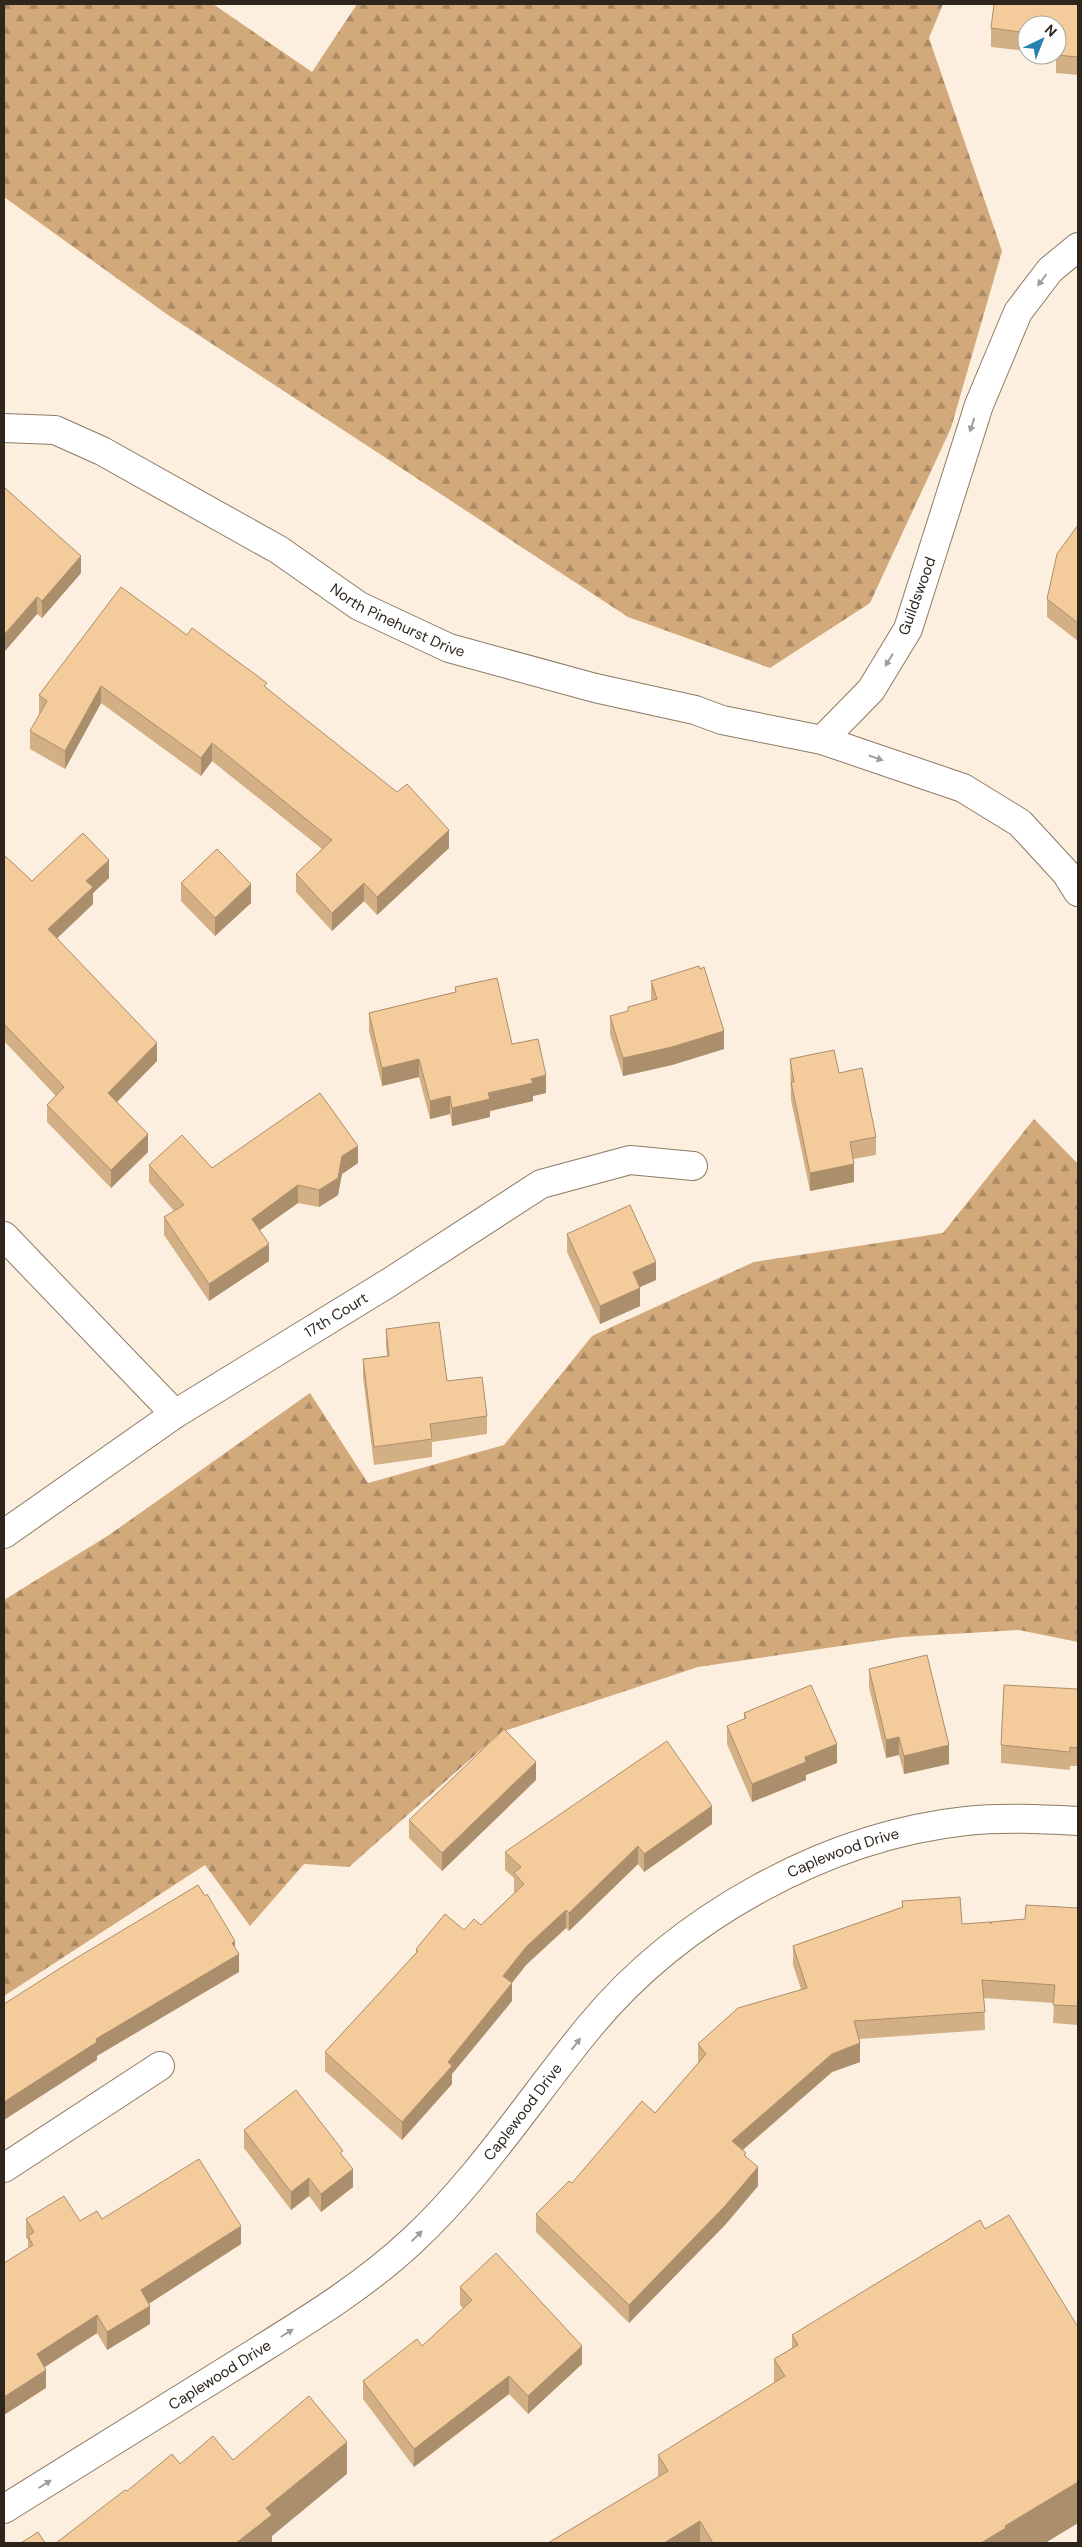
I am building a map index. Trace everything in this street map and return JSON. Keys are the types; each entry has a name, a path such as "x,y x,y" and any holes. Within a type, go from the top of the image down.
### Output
{"street":[{"name":"Guildswood","path":"822,740 871,690 908,630 979,406 1018,312 1050,270 1078,247"},
{"name":"North Pinehurst Drive","path":"4,428 55,430 102,451 279,550 359,606 449,648 595,688 695,710 722,720 822,740"},
{"path":"822,740 963,788 1020,823 1066,874 1078,892"},
{"name":"17th Court","path":"4,1534 174,1414 390,1282 541,1184 630,1160 692,1166"},
{"path":"4,1236 174,1414"},
{"name":"Caplewood Drive","path":"4,2509 324,2310 381,2269 436,2217 592,2024 632,1981 671,1947 717,1915 774,1880 820,1859 892,1835 966,1821 1047,1819 1078,1821"},
{"path":"4,2168 160,2066"}],"green space":[{"path":"4,4 213,4 312,72 357,4 943,4 929,38 1002,251 951,428 870,603 770,668 628,617 168,315 4,197"},
{"path":"1034,1119 1078,1164 1078,1642 1019,1630 902,1637 698,1667 501,1732 349,1867 304,1864 250,1926 205,1865 4,1996 4,1600 109,1535 310,1393 368,1483 504,1445 592,1336 754,1262 943,1233"}],"building":[{"path":"994,4 1078,4 1078,57 1067,56 1067,15 1017,15 1017,32 991,28"},
{"path":"4,489 81,556 42,601 37,597 4,635"},
{"path":"1078,525 1078,623 1047,599 1057,554"},
{"path":"121,587 187,635 192,628 267,683 264,686 397,792 407,784 449,830 377,897 364,883 332,913 296,874 332,840 212,743 201,758 101,686 65,751 30,731 47,701 39,695"},
{"path":"83,833 109,860 86,881 93,887 48,929 157,1043 108,1093 148,1134 111,1170 47,1105 64,1087 4,1024 4,855 32,881"},
{"path":"217,849 251,884 215,918 181,883"},
{"path":"699,966 700,969 704,967 724,1031 672,1047 623,1058 610,1016 628,1011 628,1007 657,999 651,981"},
{"path":"497,978 512,1044 538,1039 546,1075 531,1079 533,1083 488,1093 490,1099 452,1108 450,1096 430,1101 419,1059 382,1068 369,1013 456,992 455,987"},
{"path":"834,1050 839,1073 862,1068 876,1137 850,1142 854,1164 810,1173 791,1082 794,1082 790,1059"},
{"path":"320,1093 358,1146 342,1156 338,1178 319,1190 298,1185 252,1219 269,1244 209,1284 164,1217 184,1205 149,1165 182,1135 212,1168"},
{"path":"630,1205 656,1262 633,1272 640,1288 600,1306 567,1234"},
{"path":"439,1322 447,1381 482,1377 487,1416 430,1424 432,1439 374,1447 363,1359 389,1356 386,1329"},
{"path":"927,1655 949,1745 904,1756 899,1737 886,1740 869,1669"},
{"path":"811,1685 837,1744 805,1757 806,1762 752,1784 727,1726 746,1718 744,1713"},
{"path":"1004,1685 1078,1689 1078,1748 1070,1747 1070,1752 1001,1745"},
{"path":"504,1729 536,1762 442,1853 409,1820"},
{"path":"667,1741 712,1806 644,1854 638,1846 569,1913 566,1910 526,1947 503,1976 512,1983 448,2062 452,2066 402,2122 325,2052 418,1951 416,1949 445,1914 464,1930 474,1919 481,1925 524,1884 514,1873 521,1867 505,1852"},
{"path":"198,1885 205,1896 207,1894 235,1941 232,1943 239,1954 96,2039 97,2042 4,2102 4,2004"},
{"path":"960,1897 962,1924 1025,1919 1026,1905 1078,1908 1078,2006 1053,2005 1055,1985 982,1980 985,2012 854,2021 860,2043 832,2054 732,2141 758,2167 725,2206 629,2305 536,2214 569,2181 572,2183 642,2101 655,2113 706,2054 698,2044 738,2008 807,1988 793,1946 903,1907 902,1901"},
{"path":"296,2090 343,2151 340,2153 353,2169 321,2194 309,2178 291,2192 244,2130"},
{"path":"199,2159 241,2226 141,2290 150,2306 107,2332 97,2315 37,2354 46,2370 4,2397 4,2263 33,2245 28,2236 34,2232 26,2219 64,2196 80,2221 97,2211 102,2219"},
{"path":"1009,2215 1078,2327 1078,2482 1005,2526 1006,2528 981,2543 713,2543 700,2521 664,2543 548,2543 668,2471 658,2455 785,2376 774,2359 798,2345 792,2335 980,2220 985,2229"},
{"path":"496,2253 582,2346 528,2396 509,2376 414,2449 363,2381 417,2339 422,2346 472,2300 460,2287"},
{"path":"309,2396 347,2442 266,2508 272,2515 236,2543 56,2543 125,2490 127,2491 172,2454 180,2464 213,2436 233,2460"},
{"path":"38,2532 45,2543 21,2543"}]}
